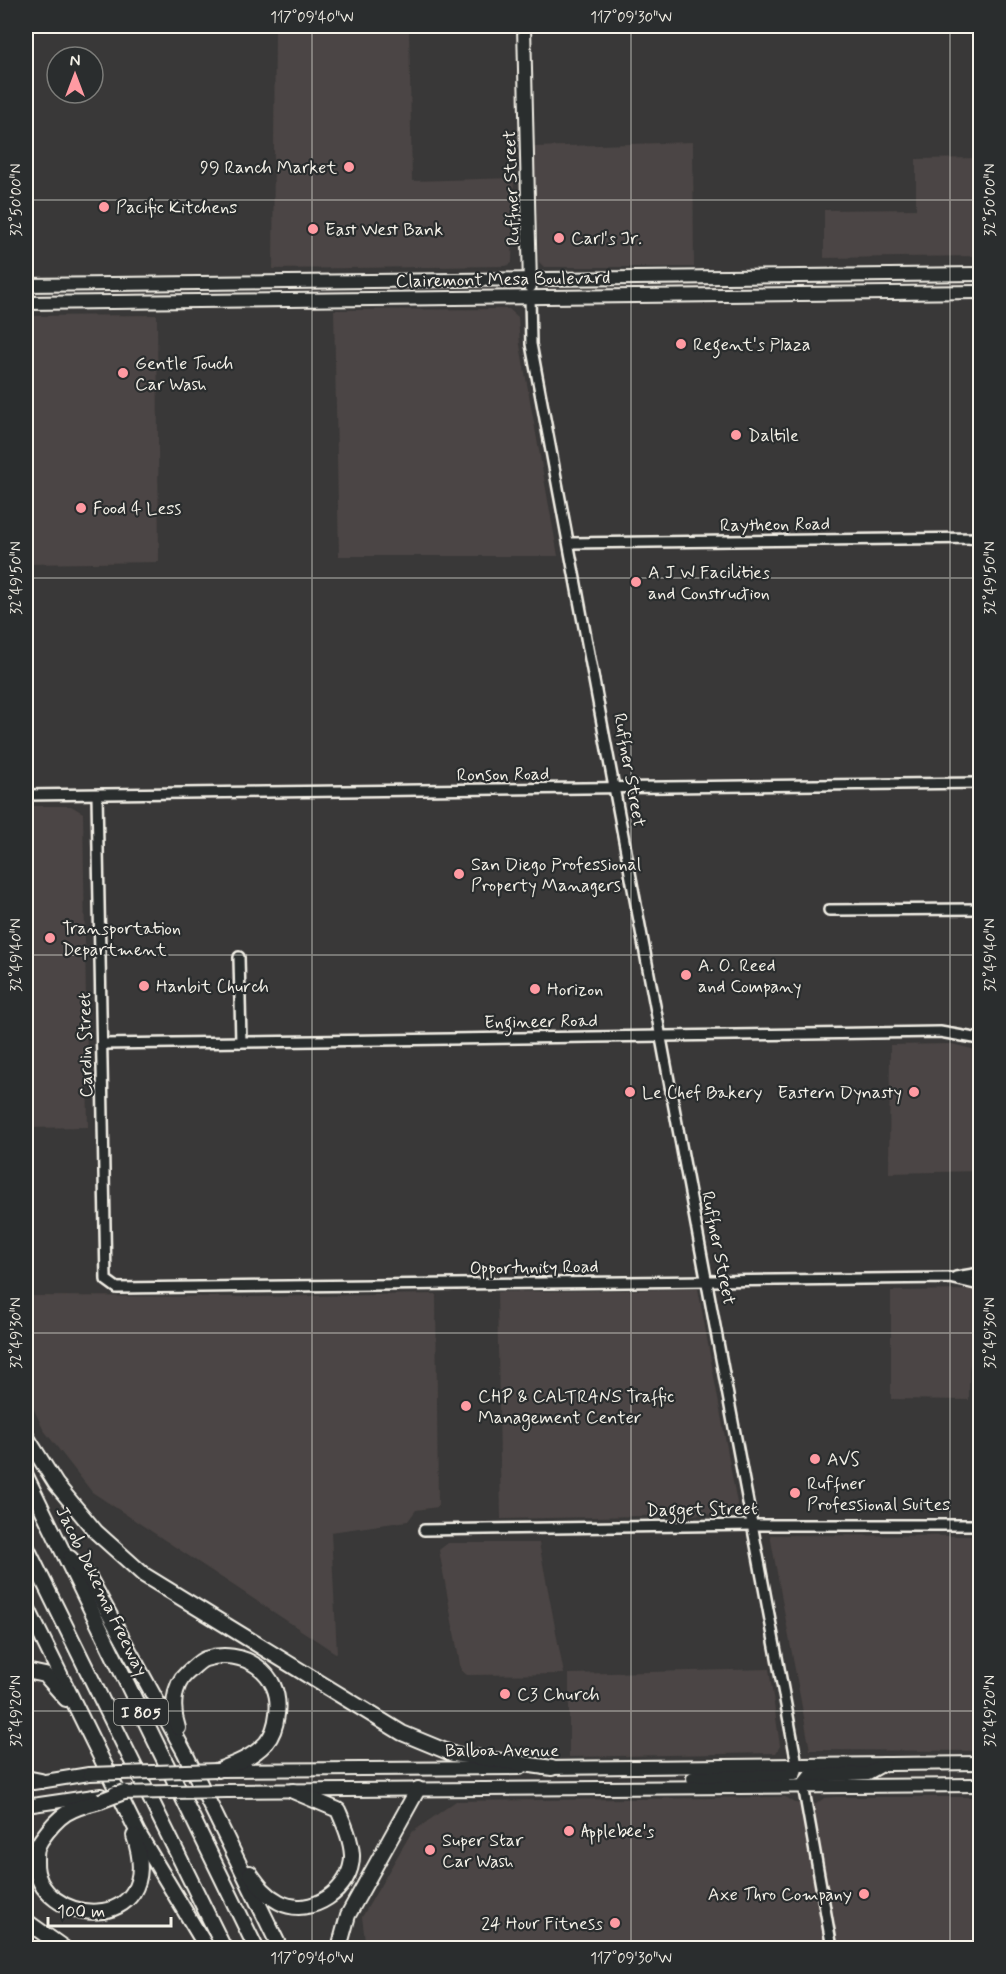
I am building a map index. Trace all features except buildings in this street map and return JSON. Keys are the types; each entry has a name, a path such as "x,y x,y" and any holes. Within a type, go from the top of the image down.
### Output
{"highway":[{"path":"26,1436 56,1484 96,1532 144,1575 402,1733 453,1754 552,1768"},
{"name":"Jacob Dekema Freeway","path":"26,1476 256,1948"},
{"name":"I 805","path":"26,1546 224,1948"},
{"path":"61,1549 90,1579 185,1753 280,1948"},
{"path":"26,1605 78,1714 125,1799 138,1833 207,1948"},
{"path":"185,1753 173,1714 179,1680 203,1659 235,1655 261,1667 274,1685 279,1704 276,1725 267,1742 255,1753 218,1770"},
{"path":"26,1671 45,1675 78,1714"},
{"path":"26,1778 41,1781"},
{"path":"339,1948 348,1915 418,1788"},
{"path":"225,1836 262,1891 282,1904 310,1907 330,1898 345,1881 352,1856 346,1829 338,1810 293,1791"},
{"path":"101,1798 125,1799 141,1861 138,1886 126,1904 105,1911 79,1911 52,1899 35,1875 36,1848 56,1819 66,1811 101,1798"},
{"path":"26,1921 64,1948"}],"main road":[{"name":"Ruffner Street","path":"524,26 530,296"},
{"name":"Clairemont Mesa Boulevard","path":"26,285 981,274"},
{"name":"Clairemont Mesa Boulevard","path":"26,303 981,292"},
{"path":"803,1785 810,1776 868,1773 885,1763"},
{"name":"Balboa Avenue","path":"26,1785 89,1774 158,1770 981,1763"},
{"path":"666,1786 697,1777 787,1775 795,1773 797,1764"},
{"path":"125,1799 227,1791 981,1785"},
{"path":"26,1806 101,1798"}],"street":[{"name":"Ruffner Street","path":"530,296 531,344 797,1764"},
{"name":"Raytheon Road","path":"570,543 981,538"},
{"name":"Ronson Road","path":"26,795 981,783"},
{"name":"Cardin Street","path":"97,795 106,1280 117,1288"},
{"path":"829,910 981,909"},
{"path":"239,957 241,1042"},
{"name":"Engineer Road","path":"102,1044 940,1032 981,1039"},
{"path":"950,1278 981,1273"},
{"path":"950,1278 981,1285"},
{"name":"Opportunity Road","path":"117,1288 950,1278"},
{"name":"Dagget Street","path":"424,1530 753,1525 981,1525"},
{"path":"803,1785 815,1865 832,1948"}],"shaded area":[{"path":"275,26 409,26 412,181 514,178 512,263 506,266 273,269"},
{"path":"693,142 694,267 544,267 539,262 534,147"},
{"path":"980,158 980,256 824,258 824,210 916,209 916,159"},
{"path":"509,309 518,317 520,345 558,556 339,556 334,310"},
{"path":"157,315 159,562 26,564 26,316"},
{"path":"26,806 71,806 83,813 88,1127 26,1128"},
{"path":"952,1044 980,1051 980,1171 889,1173 890,1045"},
{"path":"698,1289 738,1509 732,1514 501,1519 497,1292"},
{"path":"976,1290 980,1294 980,1313 969,1370 969,1400 891,1399 891,1291"},
{"path":"436,1294 438,1507 416,1510 408,1521 331,1532 337,1654 92,1492 43,1429 26,1392 26,1298 28,1296 257,1297"},
{"path":"770,1535 976,1536 980,1751 810,1750"},
{"path":"448,1543 539,1543 564,1674 467,1675 461,1670 439,1550"},
{"path":"769,1669 780,1746 776,1753 569,1757 569,1674"},
{"path":"785,1797 794,1803 816,1804 824,1798 836,1797 980,1797 980,1948 366,1948 362,1917 411,1833 456,1801"}],"place":[{"name":"99 Ranch Market","path":"349,167"},
{"name":"Pacific Kitchens","path":"104,207"},
{"name":"East West Bank","path":"313,229"},
{"name":"Carl's Jr.","path":"559,238"},
{"name":"Regent's Plaza","path":"681,344"},
{"name":"Gentle Touch Car Wash","path":"123,373"},
{"name":"Daltile","path":"736,435"},
{"name":"Food 4 Less","path":"81,508"},
{"name":"A J W Facilities and Construction","path":"636,582"},
{"name":"San Diego Professional Property Managers","path":"459,874"},
{"name":"Transportation Department","path":"50,938"},
{"name":"A. O. Reed and Company","path":"686,975"},
{"name":"Hanbit Church","path":"144,986"},
{"name":"Horizon","path":"535,989"},
{"name":"Le Chef Bakery","path":"630,1092"},
{"name":"Eastern Dynasty","path":"914,1092"},
{"name":"CHP & CALTRANS Traffic Management Center","path":"466,1406"},
{"name":"AVS","path":"815,1459"},
{"name":"Ruffner Professional Suites","path":"795,1493"},
{"name":"C3 Church","path":"505,1694"},
{"name":"Applebee's","path":"569,1831"},
{"name":"Super Star Car Wash","path":"430,1850"},
{"name":"Axe Thro Company","path":"864,1894"},
{"name":"24 Hour Fitness","path":"615,1923"}]}
